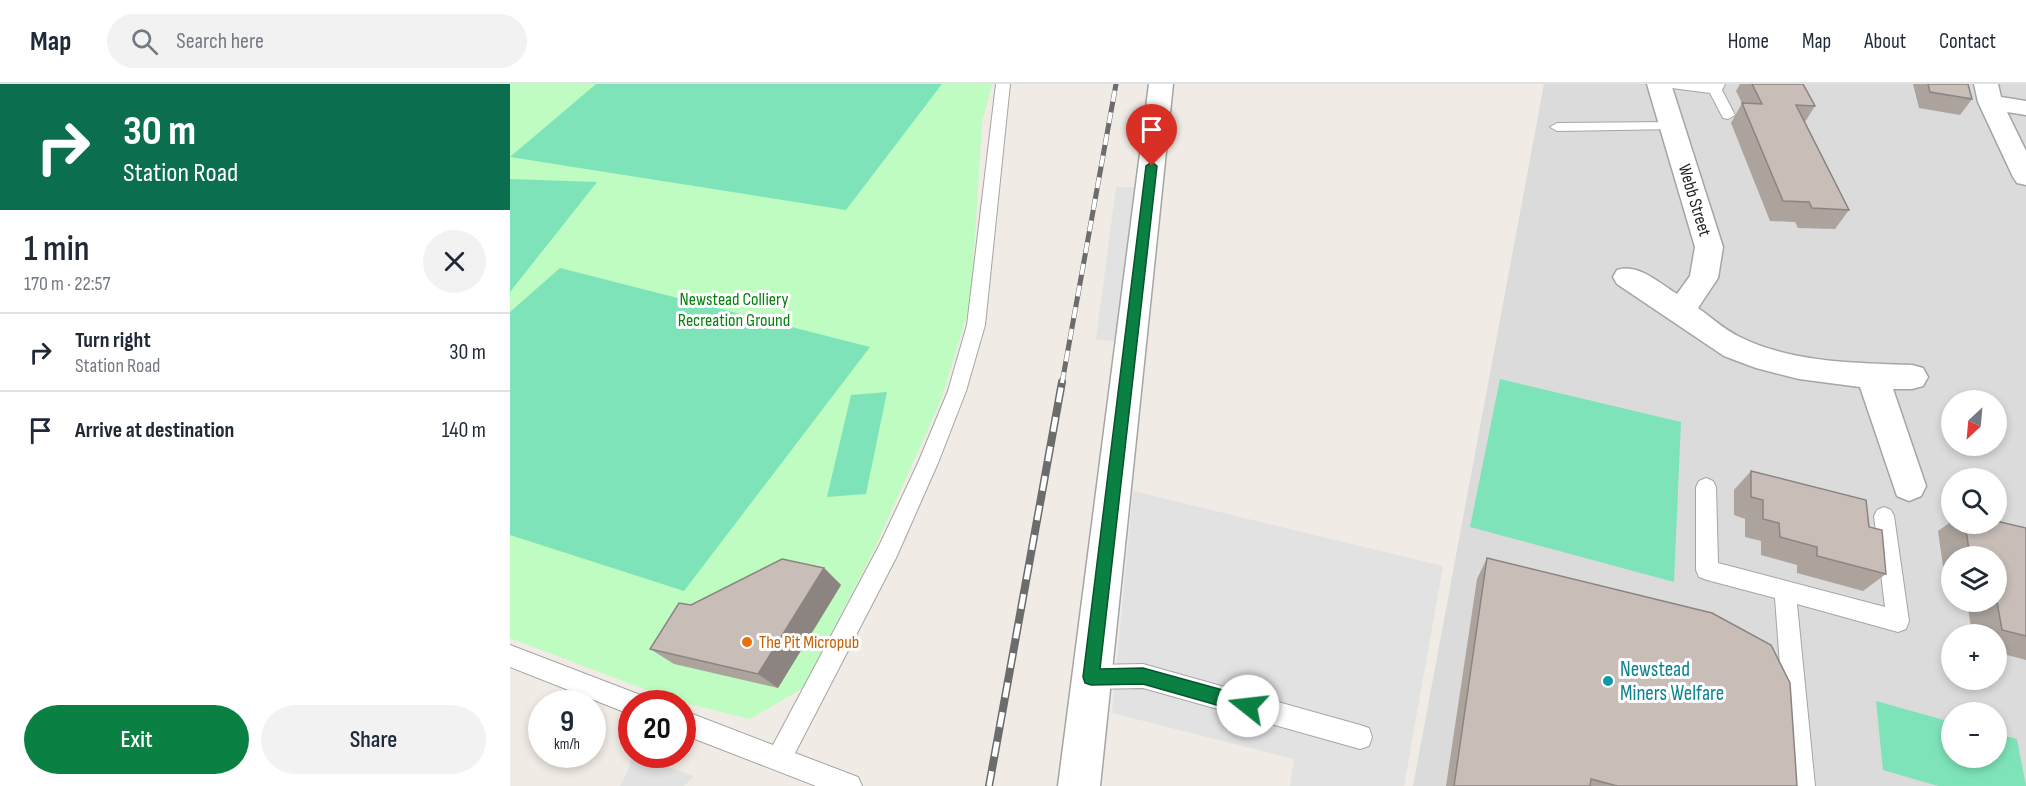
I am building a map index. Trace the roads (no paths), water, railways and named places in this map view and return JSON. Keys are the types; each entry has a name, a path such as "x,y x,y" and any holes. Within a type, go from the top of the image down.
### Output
{"street":[{"path":"1079,786 1161,84"},
{"name":"Webb Street","path":"1659,84 1709,247 1704,278 1681,311"},
{"path":"1988,93 2026,108"},
{"path":"1988,93 2026,177"},
{"path":"1627,277 1733,347 1781,364 1791,367 1912,377"},
{"path":"1872,375 1893,432 1909,486"}],"lane":[{"path":"779,759 888,551 928,463 957,391 976,325 1003,84"},
{"path":"1672,84 1717,87 1728,115"},
{"path":"1557,127 1672,126"},
{"path":"1706,487 1707,570 1898,621 1884,516"},
{"path":"1785,591 1802,786"},
{"path":"510,656 618,697"},
{"path":"1091,677 1143,676 1360,737"},
{"path":"696,727 849,786"}],"railway":[{"path":"1062,383 1116,84"},
{"path":"989,786 1062,382"}],"place":[{"name":"The Pit Micropub","path":"747,642"},
{"name":"Newstead Miners Welfare","path":"1608,681"}],"park label":[{"name":"Newstead Colliery Recreation Ground","path":"734,309"}]}
